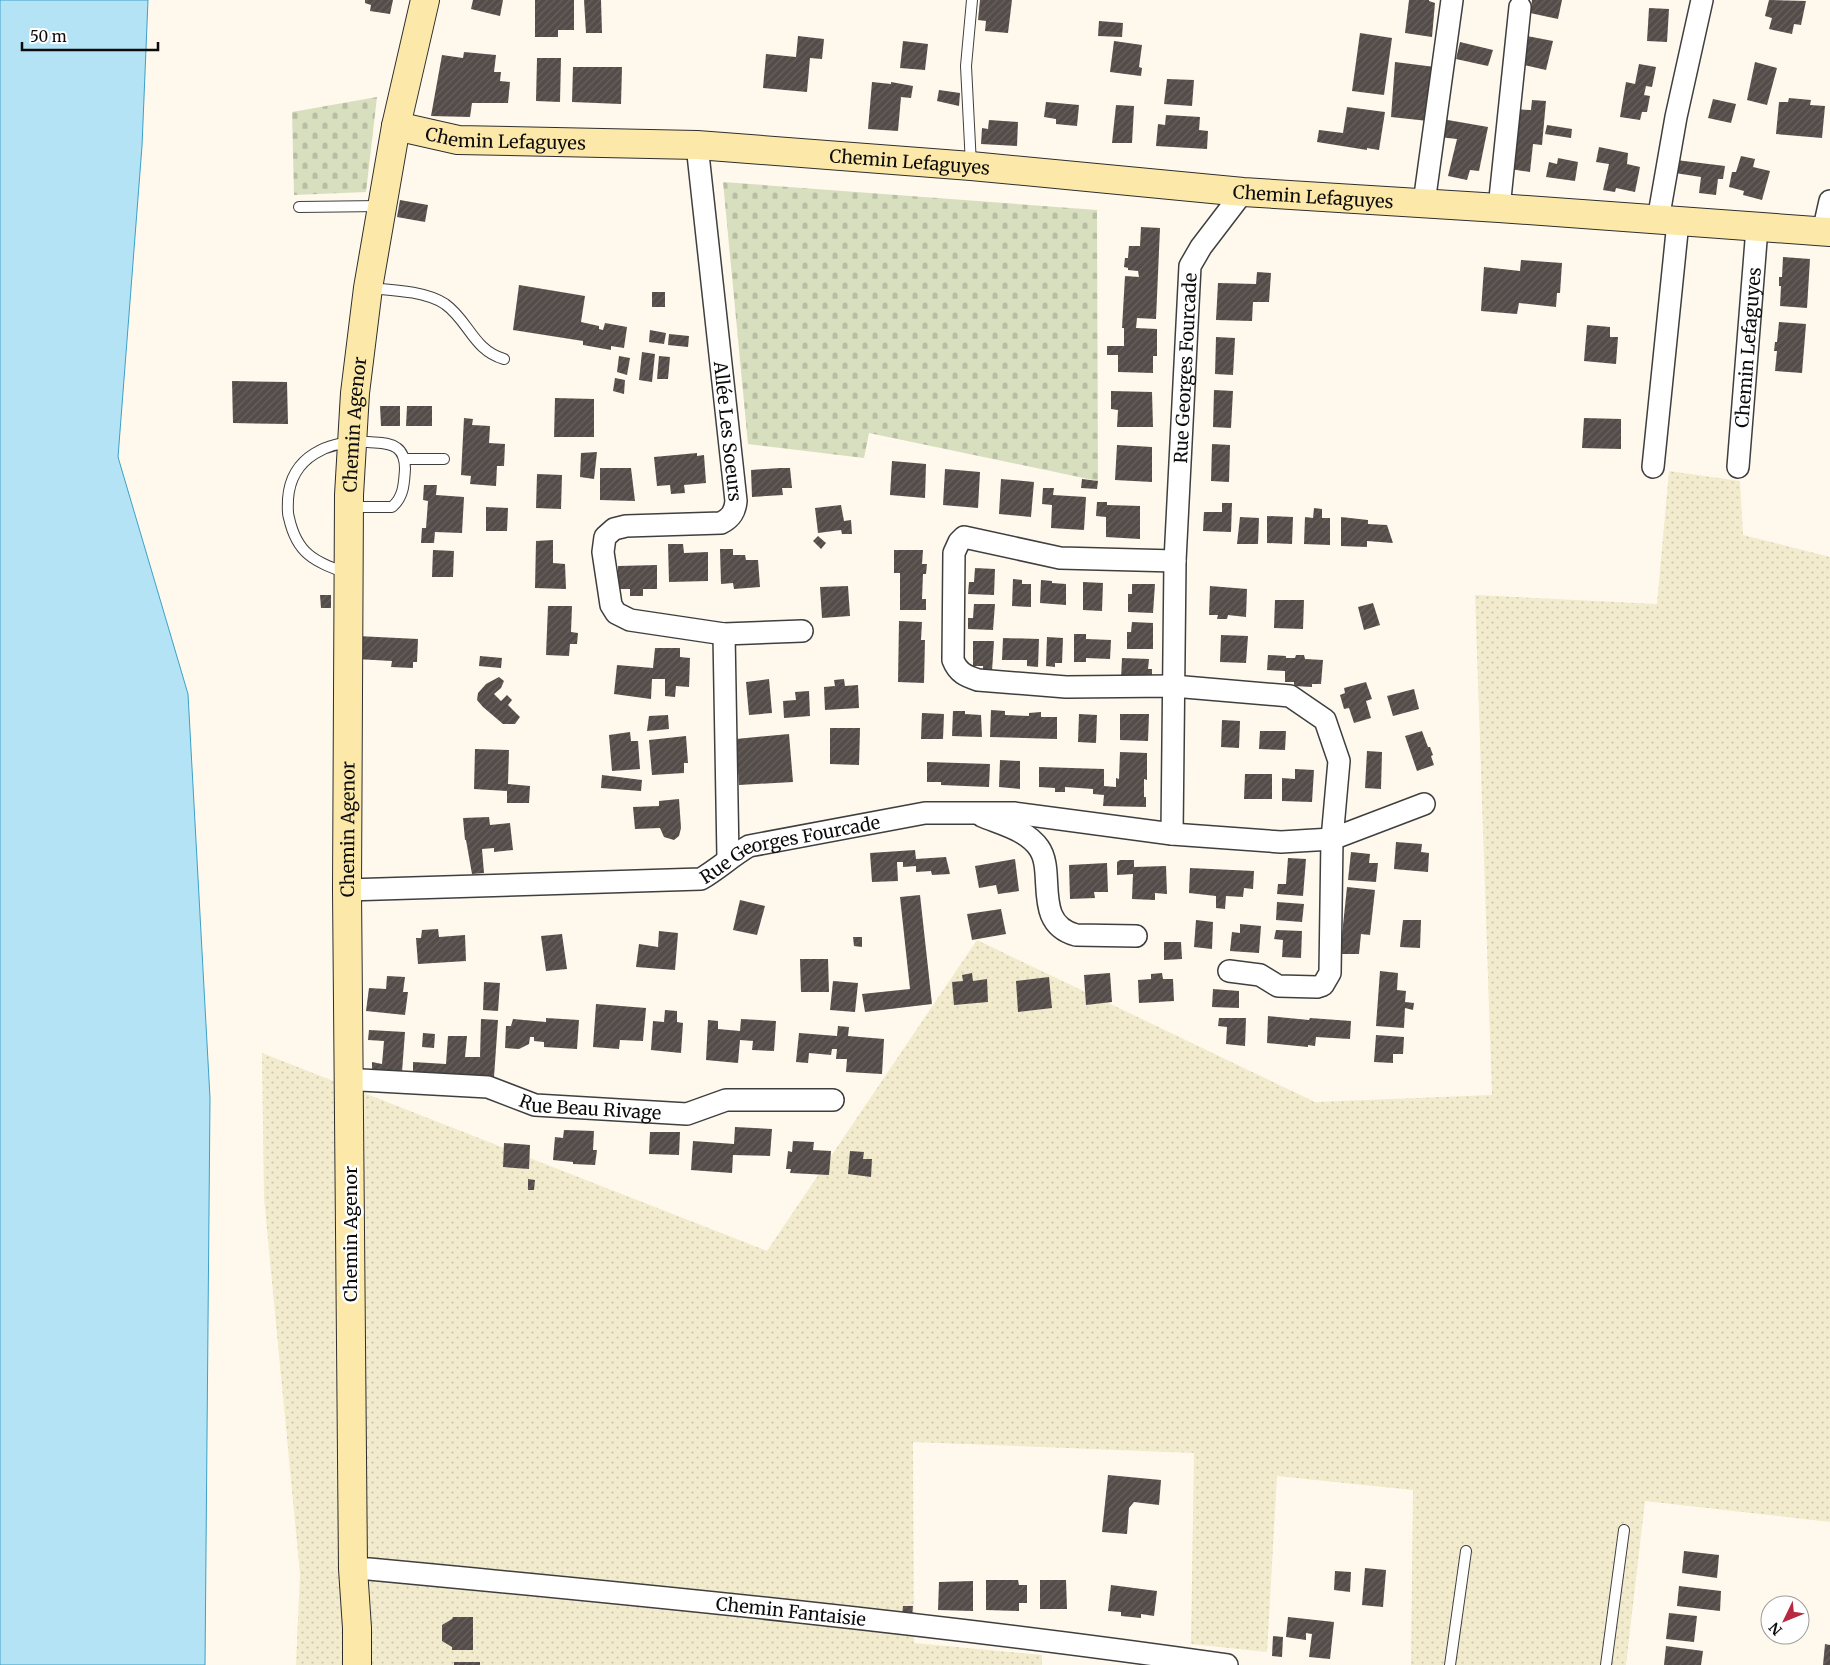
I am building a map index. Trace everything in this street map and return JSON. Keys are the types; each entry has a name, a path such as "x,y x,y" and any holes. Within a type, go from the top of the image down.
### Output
{"main road":[{"name":"Chemin Agenor","path":"358,1665 353,1569 347,890 349,507 355,393 368,288 396,126 425,0"},
{"name":"Chemin Lefaguyes","path":"396,126 458,140 697,144 972,166 1243,192 1499,208 1826,232"}],"street":[{"path":"1424,203 1452,0"},
{"path":"1653,467 1676,117 1702,0"},
{"path":"1499,208 1520,7"},
{"name":"Allée Les Soeurs","path":"697,144 736,501 735,511 728,520 721,523 626,526 614,529 605,537 603,552 611,605 616,614 630,620 724,634 802,631"},
{"name":"Rue Georges Fourcade","path":"1172,834 1176,561 1190,266 1201,247 1243,192"},
{"path":"1826,232 1830,201"},
{"name":"Chemin Lefaguyes","path":"1738,467 1757,228"},
{"path":"1176,561 1060,558 964,537 958,542 954,553 952,660 956,668 965,676 978,680 1066,687 1173,686 1290,696 1325,720 1340,761 1332,839 1330,973 1328,980 1323,985 1317,987 1278,986 1260,975 1229,971"},
{"path":"724,634 728,858"},
{"name":"Rue Georges Fourcade","path":"347,890 701,879 719,869 728,858 749,846 925,813 1014,813 1172,834 1281,842 1332,839 1424,804"},
{"path":"975,813 1028,836 1040,849 1045,862 1046,899 1058,924 1068,933 1076,935 1136,936"},
{"name":"Rue Beau Rivage","path":"349,1082 360,1080 488,1087 535,1105 687,1114 726,1100 833,1100"},
{"name":"Chemin Fantaisie","path":"353,1569 548,1586 845,1617 1129,1658 1227,1665"}],"lane":[{"path":"972,0 966,66 972,166"},
{"path":"299,207 381,206"},
{"path":"368,288 404,291 444,304 456,314 481,347 493,356 504,359"},
{"path":"349,507 392,507 402,496 405,459 398,449 387,443 352,441 325,448 310,456 298,466 290,484 288,513 291,528 300,545 306,553 320,564 349,574"},
{"path":"405,459 444,459"},
{"path":"1606,1665 1624,1530"},
{"path":"1450,1665 1466,1551"}],"shaded area":[{"path":"1669,471 1740,481 1743,535 1830,557 1830,1522 1645,1501 1626,1665 1411,1665 1413,1490 1277,1476 1267,1652 1191,1644 1194,1453 913,1442 914,1643 1042,1655 1042,1665 296,1665 300,1574 264,1198 262,1053 767,1251 977,940 1315,1102 1492,1095 1475,595 1657,604"}],"green space":[{"path":"377,97 366,192 294,195 292,112"},
{"path":"723,182 1097,210 1098,481 869,433 864,458 748,444"}],"water":[{"path":"0,0 148,0 142,146 118,457 188,694 210,1098 205,1665 0,1665"}],"building":[{"path":"365,0 393,0 390,14 370,11 371,5 365,3"},
{"path":"473,0 503,0 500,16 471,9"},
{"path":"535,0 574,0 574,30 558,30 558,37 535,37"},
{"path":"584,0 601,0 602,33 586,33"},
{"path":"980,0 1012,0 1008,33 985,31 986,21 978,20"},
{"path":"1409,0 1429,0 1435,3 1432,37 1405,33"},
{"path":"1532,0 1562,0 1558,19 1530,13"},
{"path":"1769,0 1806,1 1801,25 1794,24 1792,34 1769,29 1772,18 1765,16"},
{"path":"1649,8 1669,9 1667,42 1647,41"},
{"path":"1099,21 1123,23 1122,37 1098,36"},
{"path":"1360,33 1392,38 1384,95 1352,91"},
{"path":"798,36 824,39 822,59 810,58 807,92 763,88 766,54 796,57"},
{"path":"1527,36 1553,41 1546,70 1520,64"},
{"path":"903,41 928,44 925,70 900,68"},
{"path":"1114,41 1142,45 1139,67 1142,68 1141,76 1110,72"},
{"path":"1460,42 1493,50 1488,66 1456,59"},
{"path":"464,52 496,55 494,72 501,72 500,81 510,82 508,103 472,103 470,117 431,116 442,55 463,58"},
{"path":"537,58 561,58 560,102 536,101"},
{"path":"1395,62 1435,67 1428,121 1391,117"},
{"path":"1755,62 1777,68 1767,105 1747,100"},
{"path":"1639,64 1656,67 1652,87 1646,86 1644,95 1650,96 1647,112 1642,112 1640,120 1620,117 1626,82 1635,84"},
{"path":"573,67 622,67 621,104 572,102"},
{"path":"1167,79 1194,80 1192,106 1164,104"},
{"path":"872,82 891,84 891,82 913,86 911,98 901,97 898,131 868,129"},
{"path":"939,90 960,93 959,106 937,101"},
{"path":"1789,98 1811,100 1810,105 1825,106 1822,138 1776,134 1779,102 1788,102"},
{"path":"1713,99 1736,104 1731,123 1708,118"},
{"path":"1532,100 1546,101 1542,145 1533,144 1530,172 1504,168 1510,109 1531,110"},
{"path":"1046,102 1079,105 1077,126 1056,124 1056,119 1044,117"},
{"path":"1116,105 1134,106 1132,143 1112,143"},
{"path":"1347,107 1385,112 1379,150 1367,148 1367,150 1317,142 1319,130 1343,133"},
{"path":"1166,115 1200,117 1199,130 1208,131 1207,149 1156,146 1158,124 1165,125"},
{"path":"1442,119 1488,127 1479,171 1470,170 1467,180 1448,176 1457,139 1439,137"},
{"path":"989,120 1018,122 1017,146 981,144 982,128 988,129"},
{"path":"1547,125 1572,129 1571,138 1545,134"},
{"path":"1599,147 1628,153 1627,164 1640,167 1635,192 1616,188 1615,192 1603,190 1609,164 1596,162"},
{"path":"1741,156 1755,159 1753,167 1770,171 1762,200 1743,195 1744,191 1729,187 1732,172 1736,172"},
{"path":"1558,158 1578,162 1575,181 1546,177 1549,162 1557,164"},
{"path":"1676,160 1725,166 1723,179 1718,179 1716,195 1699,193 1701,177 1675,173"},
{"path":"400,200 428,205 425,222 397,217"},
{"path":"1141,227 1160,228 1156,319 1137,318 1136,328 1157,329 1157,356 1153,356 1153,373 1118,372 1118,355 1107,355 1107,346 1124,346 1124,328 1122,328 1125,276 1139,277 1138,271 1128,270 1128,268 1124,267 1125,258 1128,258 1129,246 1140,246"},
{"path":"1783,257 1810,259 1807,308 1780,306 1781,286 1779,286 1779,277 1782,277"},
{"path":"1521,260 1562,263 1560,293 1557,293 1556,307 1519,303 1517,314 1481,311 1484,267 1520,271"},
{"path":"1257,272 1271,273 1269,302 1253,302 1252,321 1216,320 1218,283 1256,284"},
{"path":"519,285 585,296 581,322 599,326 599,329 603,330 605,323 627,327 624,348 611,346 611,350 583,345 583,341 513,330"},
{"path":"652,292 665,292 665,307 652,307"},
{"path":"1779,322 1806,324 1802,373 1775,371 1777,351 1774,351"},
{"path":"1587,325 1610,327 1610,337 1618,337 1616,364 1584,361"},
{"path":"650,330 666,333 664,344 649,342"},
{"path":"669,334 689,336 688,347 668,345"},
{"path":"1216,337 1235,338 1233,375 1215,374"},
{"path":"642,352 655,354 652,382 639,380"},
{"path":"619,356 630,358 627,375 617,372"},
{"path":"659,356 670,357 668,379 657,379"},
{"path":"615,378 625,380 624,394 613,391"},
{"path":"232,381 287,382 288,424 233,423"},
{"path":"1214,390 1233,391 1231,428 1213,427"},
{"path":"1111,391 1152,392 1153,427 1117,427 1118,410 1111,409"},
{"path":"555,398 594,399 594,437 554,437"},
{"path":"380,406 400,406 400,426 381,426"},
{"path":"407,406 432,406 432,426 406,426"},
{"path":"464,418 473,419 472,425 490,426 489,443 505,444 504,466 497,466 496,486 470,484 471,476 461,475"},
{"path":"1584,418 1621,419 1621,449 1582,448"},
{"path":"1212,444 1230,445 1229,482 1211,481"},
{"path":"1117,445 1152,447 1152,482 1115,480"},
{"path":"597,452 594,479 580,477 581,453"},
{"path":"697,453 697,456 704,455 706,483 684,485 685,493 671,494 670,485 657,486 654,457"},
{"path":"892,461 926,464 925,498 890,495"},
{"path":"600,468 631,468 635,501 600,500"},
{"path":"790,468 792,488 782,488 783,495 752,497 751,470"},
{"path":"945,469 980,472 978,508 943,505"},
{"path":"537,474 562,475 561,509 536,508"},
{"path":"1001,479 1034,482 1031,517 999,514"},
{"path":"1082,479 1098,481 1097,489 1081,488"},
{"path":"424,485 437,485 436,495 464,497 462,533 435,532 434,543 421,543 422,528 426,528 428,501 423,500"},
{"path":"1043,488 1054,488 1053,495 1086,497 1084,530 1051,528 1052,505 1042,504"},
{"path":"1097,502 1107,502 1107,505 1140,506 1140,539 1106,537 1106,517 1096,516"},
{"path":"1222,503 1232,503 1231,532 1203,531 1204,512 1222,512"},
{"path":"841,505 844,521 851,520 852,534 842,534 841,530 818,533 815,508"},
{"path":"486,507 508,508 507,531 486,531"},
{"path":"1314,508 1322,509 1322,518 1330,518 1330,545 1304,544 1305,517 1313,518"},
{"path":"1267,516 1293,517 1292,544 1267,543"},
{"path":"1240,517 1259,518 1258,544 1237,544"},
{"path":"1341,517 1368,520 1368,524 1387,525 1393,543 1367,541 1367,547 1341,546"},
{"path":"818,536 826,543 821,549 813,541"},
{"path":"553,540 553,563 565,564 566,589 535,588 536,541"},
{"path":"668,544 683,544 684,553 708,552 708,581 669,582"},
{"path":"720,549 733,549 733,555 745,555 746,560 758,560 760,587 734,589 733,583 721,584"},
{"path":"433,550 454,551 453,577 432,577"},
{"path":"894,550 923,550 922,564 927,564 926,574 923,574 922,599 926,599 926,610 900,610 900,573 894,573"},
{"path":"657,565 657,589 643,589 643,596 630,596 630,589 618,589 618,566"},
{"path":"975,568 995,569 994,595 968,594 969,582 974,582"},
{"path":"1013,579 1022,580 1022,584 1031,584 1031,607 1012,606"},
{"path":"1041,580 1066,584 1066,605 1040,603"},
{"path":"1083,582 1103,583 1102,611 1083,610"},
{"path":"1132,584 1155,584 1153,613 1128,612 1128,594 1132,594"},
{"path":"848,586 850,616 822,618 820,587"},
{"path":"1210,586 1247,589 1246,617 1228,615 1227,619 1217,619 1218,615 1209,615"},
{"path":"320,595 331,595 331,608 321,608"},
{"path":"1275,600 1304,600 1303,629 1274,628"},
{"path":"1373,603 1380,625 1364,630 1358,607"},
{"path":"974,604 995,604 993,630 968,629 968,618 973,618"},
{"path":"548,606 572,606 571,632 578,633 577,644 570,644 569,656 546,655"},
{"path":"899,621 922,622 921,640 925,640 924,683 898,682"},
{"path":"1132,622 1153,623 1153,649 1127,649 1127,632 1131,632"},
{"path":"1074,634 1086,634 1086,639 1111,640 1110,659 1086,658 1086,662 1074,662"},
{"path":"1221,635 1248,636 1246,663 1220,662"},
{"path":"357,636 418,639 417,662 413,662 413,668 391,667 392,661 356,659"},
{"path":"1047,637 1063,638 1062,663 1055,663 1055,667 1046,666"},
{"path":"1003,638 1039,639 1038,667 1027,666 1027,660 1002,660"},
{"path":"973,641 994,641 992,671 983,670 983,666 973,666"},
{"path":"655,648 680,648 680,657 690,658 689,687 676,686 675,697 665,696 665,679 652,679 651,699 614,694 617,665 653,668"},
{"path":"1268,655 1295,658 1296,655 1304,655 1305,659 1323,660 1321,684 1312,684 1312,687 1294,686 1294,682 1285,682 1285,671 1267,670"},
{"path":"480,656 502,658 501,668 479,666"},
{"path":"1122,658 1149,659 1148,669 1152,669 1152,680 1121,679"},
{"path":"499,677 504,681 501,688 494,694 501,701 507,695 512,700 508,705 520,717 515,724 503,724 477,700 478,693 486,684"},
{"path":"769,679 772,713 749,715 746,682"},
{"path":"844,679 845,686 858,685 859,708 825,710 824,687 835,686 834,680"},
{"path":"1366,682 1372,699 1366,701 1371,718 1354,723 1349,708 1344,709 1340,695 1345,693 1344,688"},
{"path":"1414,689 1419,709 1393,716 1387,696"},
{"path":"809,691 810,716 784,718 783,701 796,700 795,692"},
{"path":"991,710 1005,711 1005,715 1029,716 1029,713 1041,712 1041,717 1057,717 1057,739 990,737"},
{"path":"953,711 965,711 965,714 981,715 982,737 952,736"},
{"path":"922,713 944,714 943,739 921,739"},
{"path":"1079,714 1097,715 1096,743 1078,742"},
{"path":"1120,714 1149,714 1148,741 1120,740"},
{"path":"668,715 669,729 647,731 649,716"},
{"path":"1222,720 1240,721 1239,748 1221,747"},
{"path":"830,728 860,728 859,765 830,764"},
{"path":"1260,731 1286,731 1285,750 1259,749"},
{"path":"1422,731 1433,755 1431,756 1434,765 1417,771 1405,736"},
{"path":"630,732 631,741 638,741 640,769 612,771 609,735"},
{"path":"789,734 793,782 739,785 736,739"},
{"path":"686,736 688,763 684,763 684,773 652,775 649,740"},
{"path":"475,749 509,750 508,784 530,786 529,803 507,803 507,791 474,789"},
{"path":"1367,751 1382,752 1381,789 1365,788"},
{"path":"1120,752 1147,753 1147,780 1144,779 1146,807 1103,806 1104,795 1093,794 1093,789 1065,787 1065,792 1055,792 1055,788 1039,787 1039,767 1104,769 1104,786 1116,787 1116,778 1119,779"},
{"path":"1000,760 1020,761 1020,789 999,787"},
{"path":"927,762 990,764 989,787 941,785 941,782 927,782"},
{"path":"1295,769 1314,770 1312,802 1282,801 1282,778 1295,779"},
{"path":"1245,774 1272,774 1272,799 1244,799"},
{"path":"602,775 642,780 641,791 601,788"},
{"path":"679,799 681,828 679,836 674,840 664,837 660,828 635,829 633,807 659,806 659,801"},
{"path":"489,817 490,825 510,823 513,850 494,852 494,848 482,849 484,873 472,874 465,840 463,818"},
{"path":"1396,842 1422,844 1421,852 1429,853 1428,872 1394,869"},
{"path":"915,850 916,859 946,857 950,874 932,875 931,871 916,872 916,866 903,867 903,862 897,862 898,881 872,882 870,853"},
{"path":"1351,852 1370,854 1369,863 1378,863 1376,882 1348,880"},
{"path":"1288,858 1306,859 1303,896 1277,894 1278,884 1286,884"},
{"path":"1015,859 1019,891 998,894 996,885 979,888 975,866"},
{"path":"1120,860 1134,860 1134,867 1166,866 1167,894 1155,893 1155,900 1132,899 1133,874 1117,875 1117,862"},
{"path":"1107,863 1108,892 1094,892 1095,898 1070,899 1069,865"},
{"path":"1190,868 1254,871 1253,889 1244,888 1243,897 1226,896 1225,909 1216,908 1216,896 1189,893"},
{"path":"1347,887 1375,890 1370,935 1361,934 1359,954 1340,954"},
{"path":"920,895 932,1004 865,1012 862,994 910,989 900,897"},
{"path":"740,900 765,906 757,935 733,930"},
{"path":"1277,902 1304,904 1302,922 1276,920"},
{"path":"1001,909 1006,934 972,940 967,914"},
{"path":"1196,920 1213,922 1212,949 1194,947"},
{"path":"1403,920 1421,920 1420,948 1400,947"},
{"path":"1240,924 1261,926 1259,953 1230,951 1232,932 1240,933"},
{"path":"438,929 439,937 465,935 466,961 418,964 416,938 421,938 422,930"},
{"path":"1276,930 1302,931 1301,958 1282,957 1283,940 1274,939"},
{"path":"659,931 678,933 675,970 636,967 639,944 658,947"},
{"path":"562,934 567,969 546,971 541,936"},
{"path":"853,937 862,937 862,947 854,946"},
{"path":"1164,942 1181,942 1182,959 1164,960"},
{"path":"800,959 828,959 829,992 801,992"},
{"path":"1380,971 1398,973 1397,990 1406,991 1405,1002 1414,1003 1413,1010 1405,1008 1404,1028 1376,1026"},
{"path":"972,973 973,981 987,979 988,1002 954,1005 952,982 963,981 962,975"},
{"path":"1110,973 1112,1002 1086,1005 1084,975"},
{"path":"1162,973 1163,979 1173,979 1174,1001 1139,1003 1138,980 1151,979 1151,974"},
{"path":"387,976 405,977 403,992 408,992 405,1015 366,1011 369,988 386,989"},
{"path":"1049,977 1052,1008 1018,1012 1016,981"},
{"path":"833,981 858,983 855,1012 830,1010"},
{"path":"484,982 500,983 498,1011 483,1010"},
{"path":"1213,989 1239,991 1239,1008 1212,1007"},
{"path":"596,1004 646,1008 643,1041 620,1040 619,1049 593,1047"},
{"path":"665,1010 677,1011 677,1022 683,1023 681,1053 651,1050 653,1021 664,1022"},
{"path":"1268,1016 1309,1020 1310,1018 1351,1021 1350,1039 1316,1037 1315,1046 1308,1045 1308,1047 1267,1043"},
{"path":"546,1018 579,1020 577,1049 544,1047 544,1042 534,1041 534,1037 530,1037 529,1044 519,1049 505,1048 506,1026 511,1026 513,1019 546,1022"},
{"path":"1219,1018 1246,1018 1245,1046 1226,1044 1227,1027 1218,1026"},
{"path":"481,1019 498,1020 494,1077 413,1073 413,1062 446,1064 448,1036 467,1036 465,1057 480,1057"},
{"path":"741,1019 776,1021 774,1051 752,1050 753,1041 740,1040 738,1063 706,1060 708,1020 718,1021 718,1029 740,1031"},
{"path":"838,1026 849,1027 848,1036 884,1039 882,1074 846,1072 847,1059 836,1059 837,1049 832,1049 831,1055 809,1053 808,1063 796,1062 799,1033 837,1036"},
{"path":"369,1030 405,1032 402,1072 372,1070 372,1062 382,1064 384,1041 368,1040"},
{"path":"423,1033 435,1034 434,1048 422,1047"},
{"path":"1376,1035 1404,1037 1403,1054 1393,1054 1393,1063 1374,1062"},
{"path":"735,1127 772,1129 770,1156 733,1155 732,1173 691,1170 693,1141 734,1144"},
{"path":"564,1130 594,1131 593,1150 597,1150 595,1165 573,1164 573,1162 553,1160 555,1137 563,1138"},
{"path":"650,1132 680,1132 679,1155 649,1154"},
{"path":"793,1141 814,1142 813,1150 831,1151 829,1175 790,1173 791,1169 786,1169 788,1151 792,1152"},
{"path":"504,1143 530,1145 529,1169 503,1167"},
{"path":"850,1151 864,1152 863,1159 872,1159 871,1177 848,1174"},
{"path":"528,1179 535,1180 534,1190 528,1190"},
{"path":"1108,1475 1161,1480 1159,1505 1134,1502 1129,1508 1127,1534 1102,1532"},
{"path":"1684,1551 1719,1555 1717,1578 1682,1573"},
{"path":"1365,1568 1386,1570 1383,1607 1362,1605"},
{"path":"1335,1571 1351,1572 1350,1592 1334,1590"},
{"path":"986,1580 1018,1580 1019,1585 1027,1585 1027,1603 1019,1603 1019,1611 986,1610"},
{"path":"1040,1580 1066,1580 1067,1609 1040,1609"},
{"path":"973,1581 973,1611 938,1610 939,1582"},
{"path":"1111,1585 1157,1591 1154,1616 1141,1614 1141,1618 1121,1616 1121,1612 1108,1611"},
{"path":"1679,1586 1721,1591 1720,1611 1677,1606"},
{"path":"903,1606 913,1606 912,1616 902,1615"},
{"path":"1669,1613 1697,1616 1694,1642 1666,1639"},
{"path":"453,1617 473,1617 473,1650 452,1650 452,1647 442,1641 442,1625"},
{"path":"1288,1617 1334,1622 1330,1659 1309,1657 1312,1634 1306,1633 1306,1640 1286,1637"},
{"path":"1273,1636 1283,1637 1282,1657 1272,1656"},
{"path":"1825,1644 1830,1645 1830,1665 1823,1665"},
{"path":"1666,1646 1703,1651 1701,1665 1664,1665"},
{"path":"454,1662 480,1662 480,1665 454,1665"}]}
